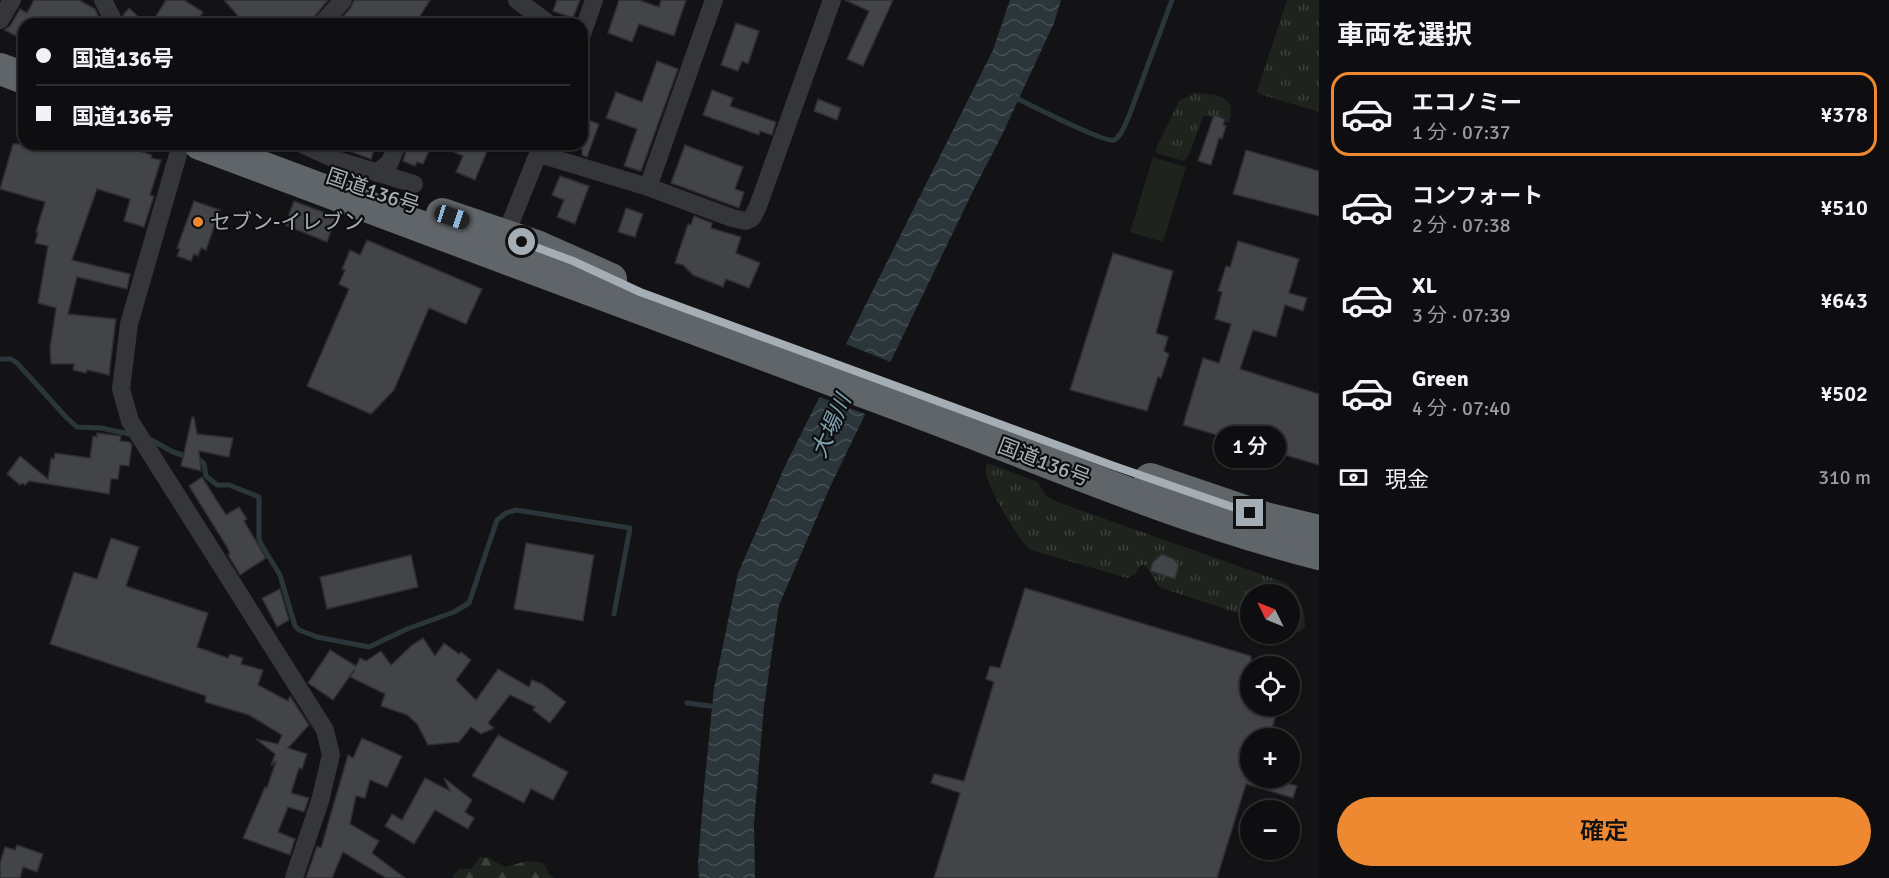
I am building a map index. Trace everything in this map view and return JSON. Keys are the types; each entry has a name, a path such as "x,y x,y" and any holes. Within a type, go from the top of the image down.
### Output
{"highway":[{"path":"0,56 18,63"},
{"path":"0,69 18,76"},
{"name":"国道136号","path":"218,150 501,246"},
{"name":"国道136号","path":"256,150 501,246 1090,468 1319,531"},
{"name":"国道136号","path":"1090,468 1187,516 1319,554"},
{"path":"1187,516 1221,539 1296,565 1319,576"}],"street":[{"path":"0,20 12,0"},
{"path":"103,0 112,18"},
{"path":"327,18 343,0"},
{"path":"517,0 541,18"},
{"path":"588,18 594,0"},
{"path":"648,187 714,0"},
{"path":"544,150 732,218 746,221 752,218 832,0"},
{"path":"179,150 129,324 121,389 130,421 325,730 331,755 320,801 294,878"},
{"path":"315,150 337,160 414,184"},
{"path":"377,173 390,162 395,150"},
{"path":"501,246 541,150"}],"green space":[{"path":"1287,0 1319,0 1319,112 1259,94 1257,91"},
{"path":"1195,93 1215,95 1228,102 1231,106 1230,123 1203,116 1190,153 1184,161 1156,153 1156,148 1179,101"},
{"path":"1153,157 1186,167 1163,242 1130,232"},
{"path":"987,463 1038,482 1046,496 1057,502 1287,584 1240,584 1240,613 1164,589 1158,585 1145,565 1141,565 1135,574 1127,578 1031,550 1012,526 998,501 986,471"},
{"path":"1300,601 1304,615 1305,627 1300,631"},
{"path":"480,857 489,858 504,867 528,861 543,863 554,878 454,878 453,875 459,869 471,869"}],"water":[{"name":"大場川","path":"1010,0 1061,0 1054,23 1001,137 830,487 779,605 764,706 754,823 755,878 699,878 698,863 714,688 738,573 785,466 993,50"}],"pier":[{"path":"843,343 893,363 868,415 817,396"}],"building":[{"path":"34,0 79,0 95,9 99,18 18,18 18,37 4,30 10,26 20,9 27,13"},
{"path":"166,0 184,0 203,12 199,18 155,18"},
{"path":"224,0 328,0 314,18 240,18"},
{"path":"354,0 430,0 419,18 342,18"},
{"path":"557,0 580,0 573,18 553,11"},
{"path":"619,0 639,0 659,7 661,0 686,0 674,36 639,24 632,42 608,33"},
{"path":"845,0 893,0 863,66 847,59 869,11"},
{"path":"129,8 140,18 124,18 123,15"},
{"path":"736,23 759,31 748,64 742,61 738,71 721,65"},
{"path":"657,61 678,69 641,171 624,166 637,129 606,118 616,92 642,102"},
{"path":"712,90 733,98 730,106 776,122 772,135 760,131 759,135 703,115"},
{"path":"818,99 841,108 837,120 814,111"},
{"path":"1214,115 1225,119 1223,125 1226,126 1222,139 1219,138 1211,165 1198,161"},
{"path":"588,120 599,124 587,157 582,155 582,150 588,150"},
{"path":"13,144 18,144 18,150 136,150 152,155 151,158 161,160 150,195 154,196 144,227 124,221 130,199 97,189 72,260 130,274 127,289 77,277 68,314 116,319 109,375 87,370 86,373 73,370 74,364 51,364 50,348 56,308 38,303 48,246 35,243 45,202 0,189"},
{"path":"685,145 743,167 735,189 744,192 739,208 671,183"},
{"path":"346,150 374,150 371,159"},
{"path":"406,150 429,150 423,164 417,162 415,166 403,161"},
{"path":"449,150 488,150 475,180 456,172 463,156"},
{"path":"1246,150 1319,171 1319,216 1233,194"},
{"path":"560,176 589,186 575,224 557,217 564,200 552,195"},
{"path":"194,201 220,210 206,250 201,248 198,256 194,254 191,261 177,256 180,249 177,248"},
{"path":"294,201 336,217 327,242 285,225"},
{"path":"626,208 643,214 635,237 618,232"},
{"path":"694,216 712,223 711,228 741,237 736,253 760,263 749,288 726,279 723,287 693,275 683,265 675,263 688,224 691,225"},
{"path":"367,240 482,289 466,324 429,308 394,390 371,414 307,386 349,289 339,284 345,270 342,269 350,250 360,255"},
{"path":"1238,241 1299,259 1289,293 1307,298 1303,311 1285,305 1276,337 1253,330 1240,369 1319,394 1319,465 1183,425 1203,358 1219,363 1231,324 1215,319 1222,292 1218,291 1226,266 1230,267"},
{"path":"1113,253 1173,271 1156,333 1168,337 1164,351 1169,354 1161,378 1158,377 1147,411 1070,390"},
{"path":"192,417 194,417 197,434 233,438 229,457 199,451 201,471 181,466"},
{"path":"97,433 121,436 120,441 130,442 132,445 129,466 120,465 118,479 111,479 109,494 29,481 25,485 22,483 20,485 7,474 20,456 48,479 51,458 54,459 55,453 90,458 93,436 97,437"},
{"path":"202,477 226,515 239,507 247,519 244,521 266,558 240,575 228,555 230,554 227,547 189,486"},
{"path":"111,538 139,547 126,586 208,613 197,647 228,658 230,654 243,658 241,664 263,670 258,685 288,701 290,696 309,725 288,748 307,754 302,769 299,768 291,793 309,798 304,812 288,807 278,832 295,839 290,855 243,838 265,787 267,788 276,761 271,766 275,754 256,739 278,744 282,735 249,715 205,702 206,696 50,644 74,572 97,579"},
{"path":"526,543 594,555 583,621 514,609"},
{"path":"1162,554 1174,559 1179,565 1175,579 1150,571 1153,562"},
{"path":"411,555 418,587 327,609 320,577"},
{"path":"1025,588 1251,656 1240,656 1240,716 1276,716 1272,728 1240,728 1240,788 1245,788 1217,878 934,878 960,793 931,783 934,774 964,781 994,682 986,679 990,666 1000,668"},
{"path":"280,589 289,620 277,627 262,598"},
{"path":"423,638 435,656 444,643 471,660 456,680 476,700 498,669 529,687 532,680 542,684 566,702 550,723 533,710 535,707 510,695 488,723 494,728 481,734 471,727 459,742 428,745 417,724 407,715 381,706 385,694 350,677 355,669 333,700 308,683 330,650 356,666 360,658 366,661 381,651 391,665"},
{"path":"498,735 568,772 553,800 531,789 524,803 472,776"},
{"path":"362,738 402,756 387,787 370,780 365,798 356,796 350,824 379,841 372,853 405,878 386,878 343,852 332,878 306,878 317,846 321,848 348,755 353,758"},
{"path":"425,778 450,791 444,778 472,800 465,812 474,818 468,829 435,810 414,844 385,826 392,814 402,820"},
{"path":"1259,788 1296,788 1293,798"},
{"path":"17,845 43,854 37,872 23,867 20,878 0,878 0,863 5,847 15,850"}],"waterway":[{"path":"1014,97 1082,130 1114,140 1121,133 1129,116 1172,0"},
{"path":"0,359 11,359 17,363 77,427 101,428 134,435"},
{"path":"146,437 173,452 201,461 204,464 206,476 217,485 229,485 259,497 261,544 280,575 295,626 317,637 369,647 407,629 454,612 469,603 497,520 506,513 516,510 630,528 614,614"},
{"path":"687,703 718,707"}],"place":[{"name":"セブン-イレブン","path":"198,222"}],"route":[{"path":"522,242 573,261 640,292 1114,466 1250,513"}]}
